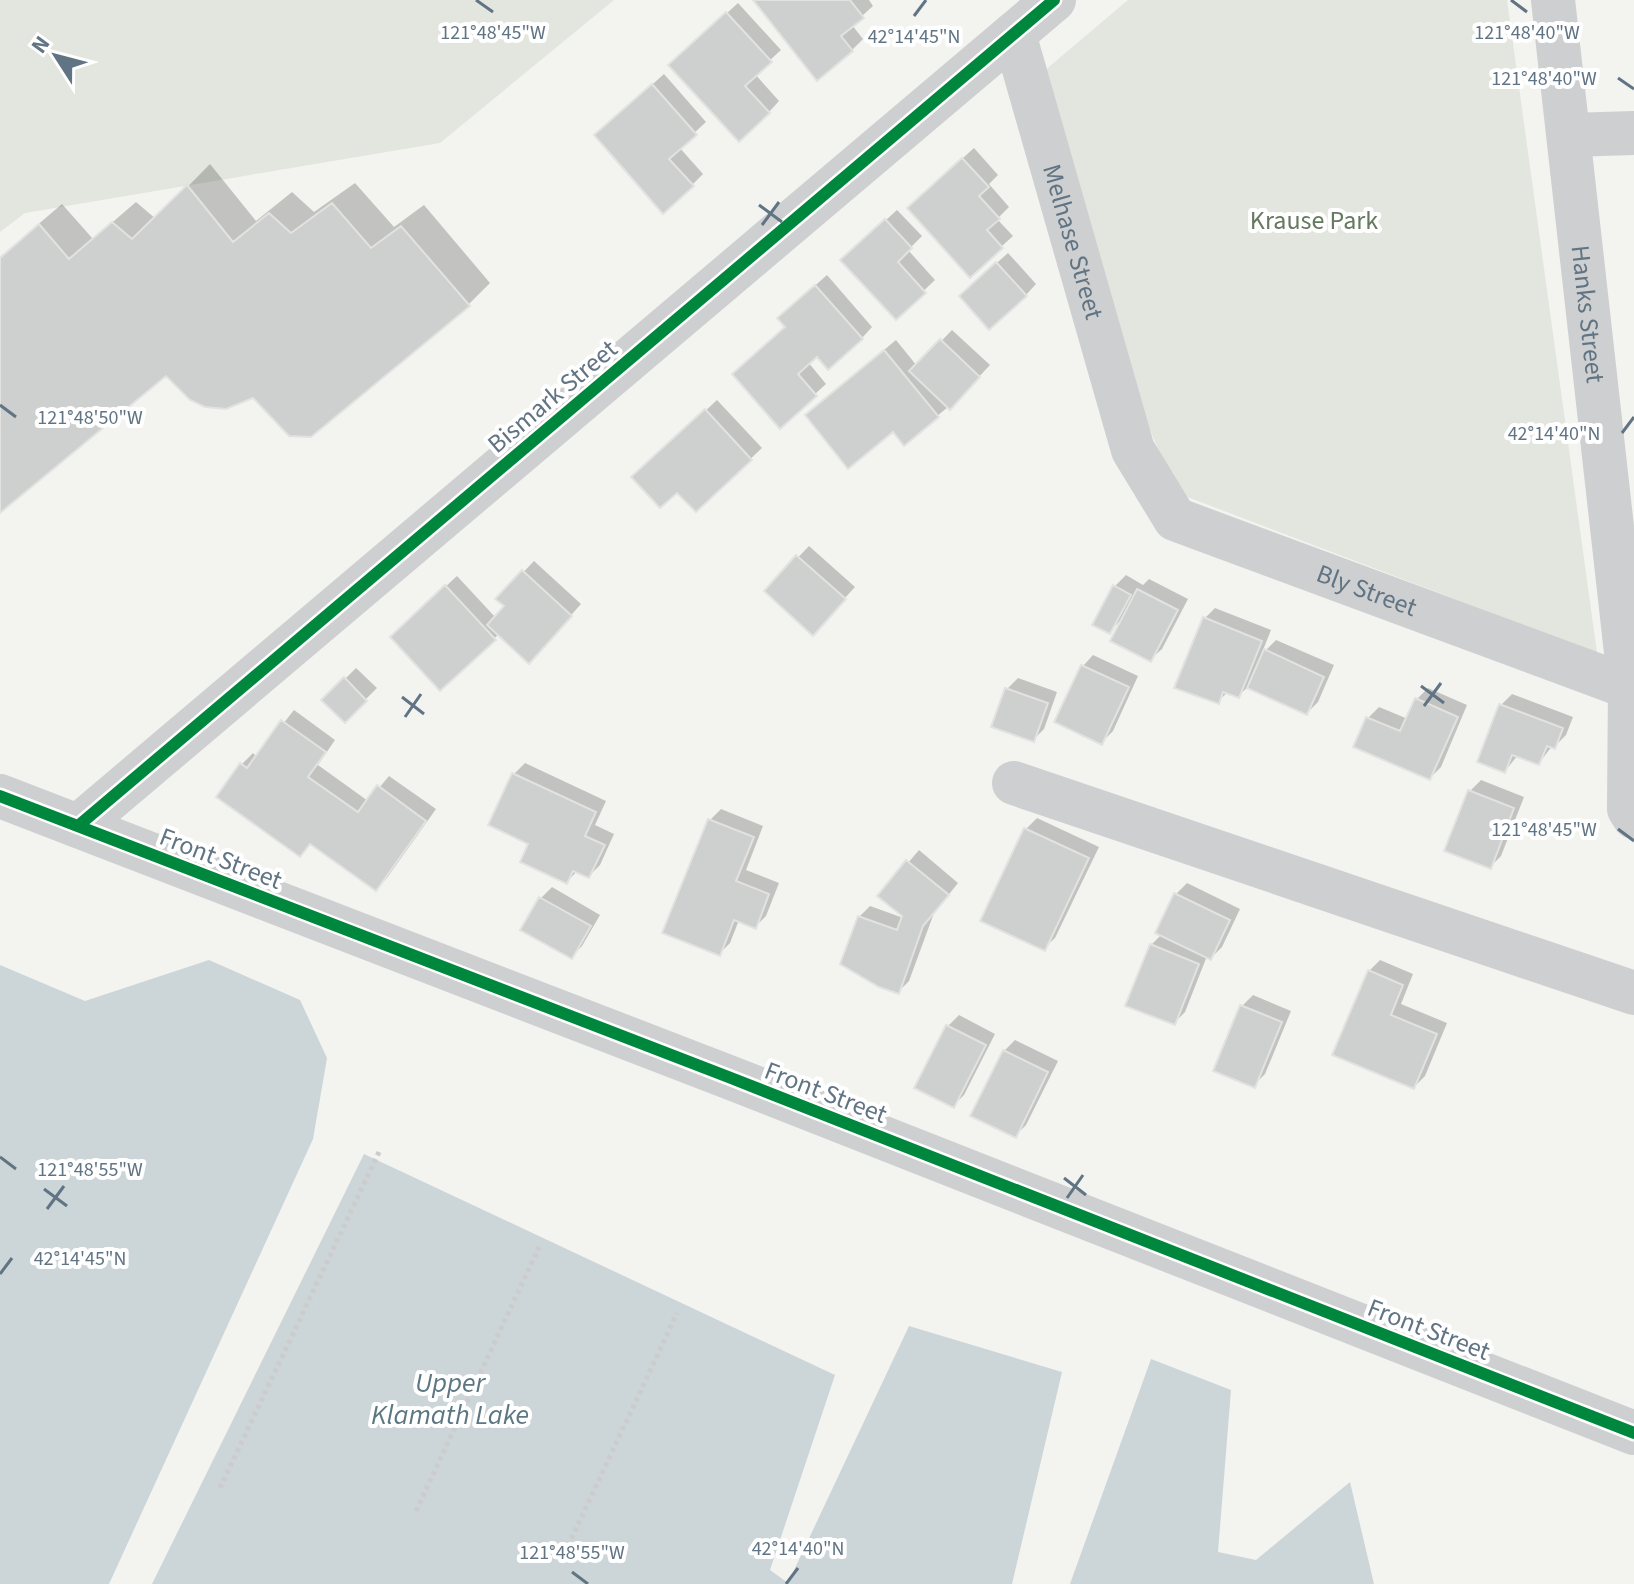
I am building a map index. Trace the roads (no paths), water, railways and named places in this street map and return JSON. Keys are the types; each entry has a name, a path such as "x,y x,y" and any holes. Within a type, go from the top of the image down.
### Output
{"street":[{"name":"Bismark Street","path":"78,826 1054,0"},
{"name":"Hanks Street","path":"1553,0 1632,689 1629,809 1634,817"},
{"name":"Melhase Street","path":"1014,34 1133,450"},
{"path":"1570,135 1634,133"},
{"name":"Bly Street","path":"1133,450 1175,519 1632,689"},
{"path":"1014,783 1634,993"},
{"name":"Front Street","path":"0,796 731,1078 1634,1433"}],"water":[{"path":"209,960 300,1000 327,1058 313,1139 109,1584 0,1584 0,965 85,1001"},
{"name":"Upper Klamath Lake","path":"364,1154 835,1375 770,1570 788,1583 909,1326 1062,1372 1012,1584 152,1584"},
{"path":"1151,1359 1231,1390 1218,1552 1256,1560 1350,1482 1374,1584 1070,1584"}],"park label":[{"name":"Krause Park","path":"1314,220"}]}
